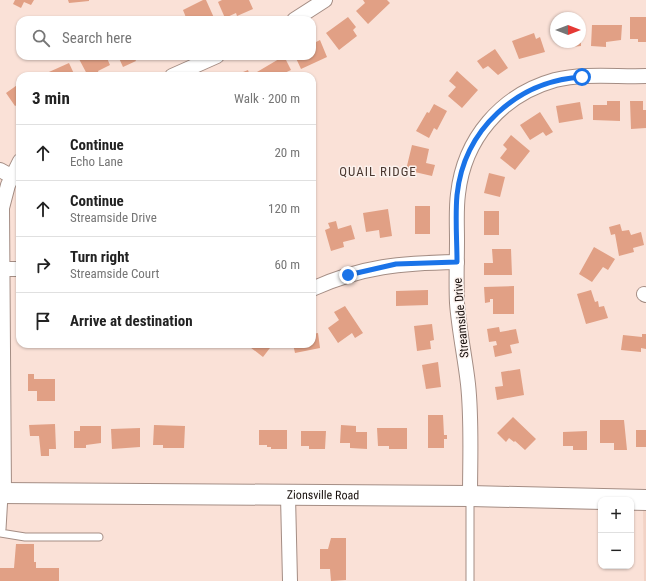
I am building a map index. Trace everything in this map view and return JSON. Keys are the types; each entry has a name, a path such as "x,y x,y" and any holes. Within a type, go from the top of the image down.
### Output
{"street":[{"path":"300,16 325,0"},
{"path":"181,72 208,60"},
{"name":"Streamside Drive","path":"470,496 471,418 457,304 457,195 464,163 473,143 482,130 505,105 519,95 546,83 574,77 646,76"},
{"path":"2,493 2,208 6,173 16,164"},
{"path":"316,288 348,275 374,268 412,263 457,262"},
{"path":"2,269 16,269"},
{"name":"Zionsville Road","path":"2,493 470,496 646,500"},
{"path":"288,496 290,581"}],"lane":[{"path":"0,530 2,529 2,493"},
{"path":"470,496 470,581"},
{"path":"0,533 25,537 99,537"}],"shaded area":[{"path":"643,508 646,508 646,581 644,581"}],"building":[{"path":"15,0 34,0 31,5 24,2 21,8 13,4"},
{"path":"68,0 89,0 89,1 69,3"},
{"path":"206,0 213,16 185,16 183,10"},
{"path":"222,0 249,0 253,9 237,16 236,13 229,16 224,16 218,2"},
{"path":"363,0 387,0 390,3 368,24 356,11 365,3"},
{"path":"348,17 356,27 353,30 357,36 339,50 326,33"},
{"path":"630,17 646,17 646,42 638,42 638,39 630,39"},
{"path":"592,25 622,25 621,40 606,42 606,47 591,46"},
{"path":"534,33 536,39 540,37 545,52 519,59 512,41"},
{"path":"320,40 327,57 301,69 297,60 316,60 316,42"},
{"path":"495,49 508,68 498,75 488,66 483,69 477,61"},
{"path":"80,60 108,60 110,65 98,72 86,72"},
{"path":"120,60 136,60 136,61 123,67"},
{"path":"277,60 286,60 291,70 287,72 257,72"},
{"path":"69,63 73,72 49,72"},
{"path":"457,71 478,90 462,108 448,96 456,87 449,81"},
{"path":"16,86 16,106 15,106 6,93"},
{"path":"607,101 620,101 620,121 593,120 593,105 607,105"},
{"path":"630,101 643,101 643,110 646,110 646,128 631,129"},
{"path":"580,102 583,119 559,123 556,106"},
{"path":"434,104 447,111 437,130 434,128 429,138 416,131 427,112 429,113"},
{"path":"540,112 553,132 546,136 543,132 530,140 520,125"},
{"path":"511,135 530,151 515,170 500,158 507,149 503,145"},
{"path":"412,145 429,149 426,163 435,165 432,176 406,170"},
{"path":"489,173 505,177 500,197 484,193"},
{"path":"415,206 430,206 430,234 415,234"},
{"path":"388,209 392,236 380,238 379,230 366,232 363,213"},
{"path":"484,211 499,211 499,235 484,235"},
{"path":"336,221 338,229 351,225 355,239 343,242 344,247 331,251 325,230 330,228 328,223"},
{"path":"620,224 622,231 629,230 631,235 641,232 644,245 633,248 634,252 619,256 615,234 611,235 609,227"},
{"path":"594,247 615,259 608,270 603,267 592,282 579,274"},
{"path":"492,249 511,249 512,275 484,275 484,263 493,263"},
{"path":"514,286 514,314 493,314 493,299 490,299 490,302 485,303 484,287"},
{"path":"428,290 428,305 396,306 396,291"},
{"path":"591,290 595,302 598,301 599,307 604,306 608,318 586,324 577,294"},
{"path":"345,306 363,333 355,338 352,333 338,343 328,328 339,320 334,312"},
{"path":"432,324 434,340 430,341 431,349 417,351 414,326"},
{"path":"499,327 500,332 516,329 519,343 510,345 512,353 495,357 493,346 497,345 496,341 489,342 487,329"},
{"path":"316,333 318,333 320,348 295,353 294,348 316,348"},
{"path":"642,334 646,334 646,349 641,348 641,352 621,350 623,335 642,337"},
{"path":"251,348 270,348 263,357"},
{"path":"438,362 441,387 426,389 422,365"},
{"path":"520,369 524,395 497,400 495,387 503,386 501,372"},
{"path":"28,374 34,374 34,379 55,379 55,401 37,401 37,391 28,391"},
{"path":"428,415 443,415 444,435 447,435 447,439 444,439 444,448 428,448"},
{"path":"513,417 536,439 525,450 509,438 506,442 497,433"},
{"path":"600,420 624,420 627,450 614,450 614,443 600,443"},
{"path":"55,424 56,449 49,449 49,456 41,456 39,436 30,436 29,425"},
{"path":"154,425 185,426 184,448 163,448 163,445 153,445"},
{"path":"341,425 356,426 356,432 367,432 367,449 350,448 350,443 340,443"},
{"path":"80,426 101,426 101,443 86,445 86,448 74,448 74,431 80,431"},
{"path":"140,428 140,447 112,449 111,429"},
{"path":"377,428 407,428 407,449 389,449 389,446 378,446"},
{"path":"259,430 287,430 287,449 271,449 271,447 267,447 267,445 259,445"},
{"path":"636,430 646,430 646,447 636,447"},
{"path":"301,431 326,431 325,449 309,449 309,446 301,446"},
{"path":"587,431 587,450 573,450 573,446 563,446 563,432"},
{"path":"331,538 346,538 346,580 331,581 330,569 320,569 320,549 328,549"},
{"path":"16,544 34,544 34,562 36,562 36,568 59,568 59,581 0,581 0,568 14,568"}],"district":[{"name":"QUAIL RIDGE","path":"378,171"}],"route":[{"path":"348,275 396,264 457,262 457,195 464,163 479,134 496,113 519,95 556,80 582,77"}]}
